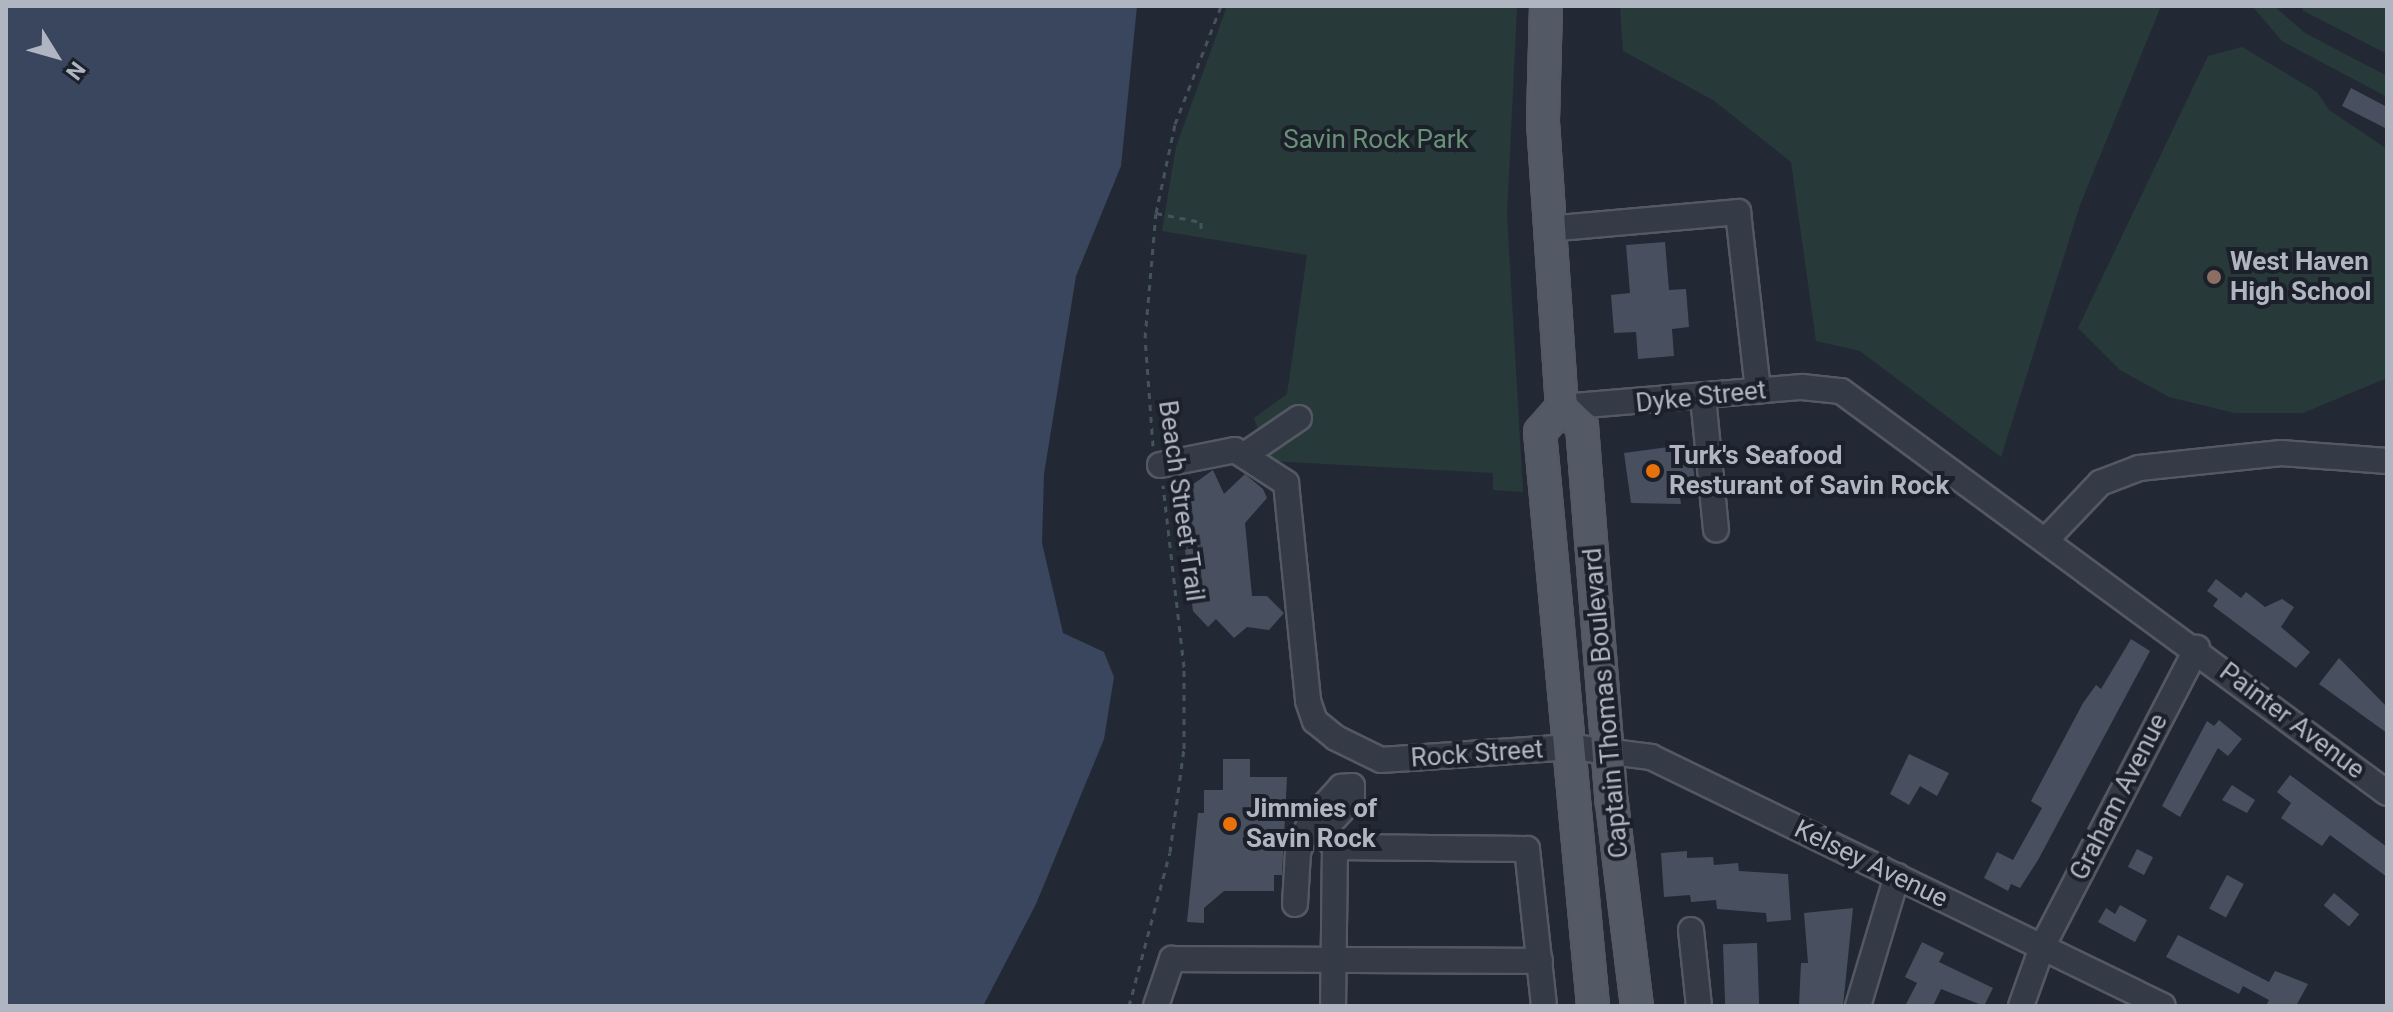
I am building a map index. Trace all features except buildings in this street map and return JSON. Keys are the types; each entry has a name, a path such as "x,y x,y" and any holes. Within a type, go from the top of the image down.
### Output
{"main road":[{"name":"Captain Thomas Boulevard","path":"1546,6 1548,229 1562,407 1582,426 1610,749 1637,1006"},
{"name":"Captain Thomas Boulevard","path":"1562,407 1540,432 1572,747 1593,1006"}],"street":[{"path":"1548,229 1738,212 1758,391"},
{"name":"Dyke Street","path":"1562,407 1758,391 1841,391"},
{"name":"Painter Avenue","path":"1841,391 2197,648 2387,793"},
{"path":"1703,397 1716,529"},
{"path":"1160,465 1246,454 1299,418"},
{"path":"2046,540 2100,483 2139,468 2281,453 2384,465"},
{"path":"1246,454 1286,483 1311,712 1323,730 1381,760 1352,786 1341,787 1323,833 1334,960 1333,1006"},
{"name":"Graham Avenue","path":"2021,1006 2042,947 2197,648"},
{"name":"Kelsey Avenue","path":"1572,747 1610,749 1651,757 2163,1006"},
{"name":"Rock Street","path":"1381,760 1572,747"},
{"path":"1295,904 1298,852 1323,833 1527,849 1544,1006"},
{"path":"1858,1006 1897,876"},
{"path":"1691,930 1699,1006"},
{"path":"1156,1006 1172,959 1540,961"}],"path":[{"name":"Beach Street Trail","path":"1129,1006 1170,852 1184,749 1184,667 1145,365 1156,213 1175,124 1221,6"},
{"path":"1156,213 1201,222 1201,232"}],"green space":[{"name":"Savin Rock Park","path":"1227,6 1517,6 1507,215 1523,492 1493,490 1493,473 1269,461 1254,418 1287,394 1307,255 1162,231 1176,147"},
{"path":"1620,6 2161,6 2080,205 2001,457 1860,351 1816,341 1791,162 1713,100 1623,51"},
{"path":"2252,6 2274,6 2305,33 2387,76 2387,97 2282,41"},
{"path":"2304,6 2387,6 2387,54 2302,10"},
{"path":"2242,47 2317,92 2329,110 2387,149 2387,378 2303,413 2234,413 2169,397 2120,370 2078,328 2208,56"}],"water":[{"path":"6,6 1137,6 1121,166 1076,276 1044,474 1042,543 1063,633 1104,652 1114,677 1104,739 1036,904 983,1006 6,1006"}],"place":[{"name":"West Haven High School","path":"2214,277"},
{"name":"Turk's Seafood Resturant of Savin Rock","path":"1653,471"},
{"name":"Jimmies of Savin Rock","path":"1230,824"}]}
